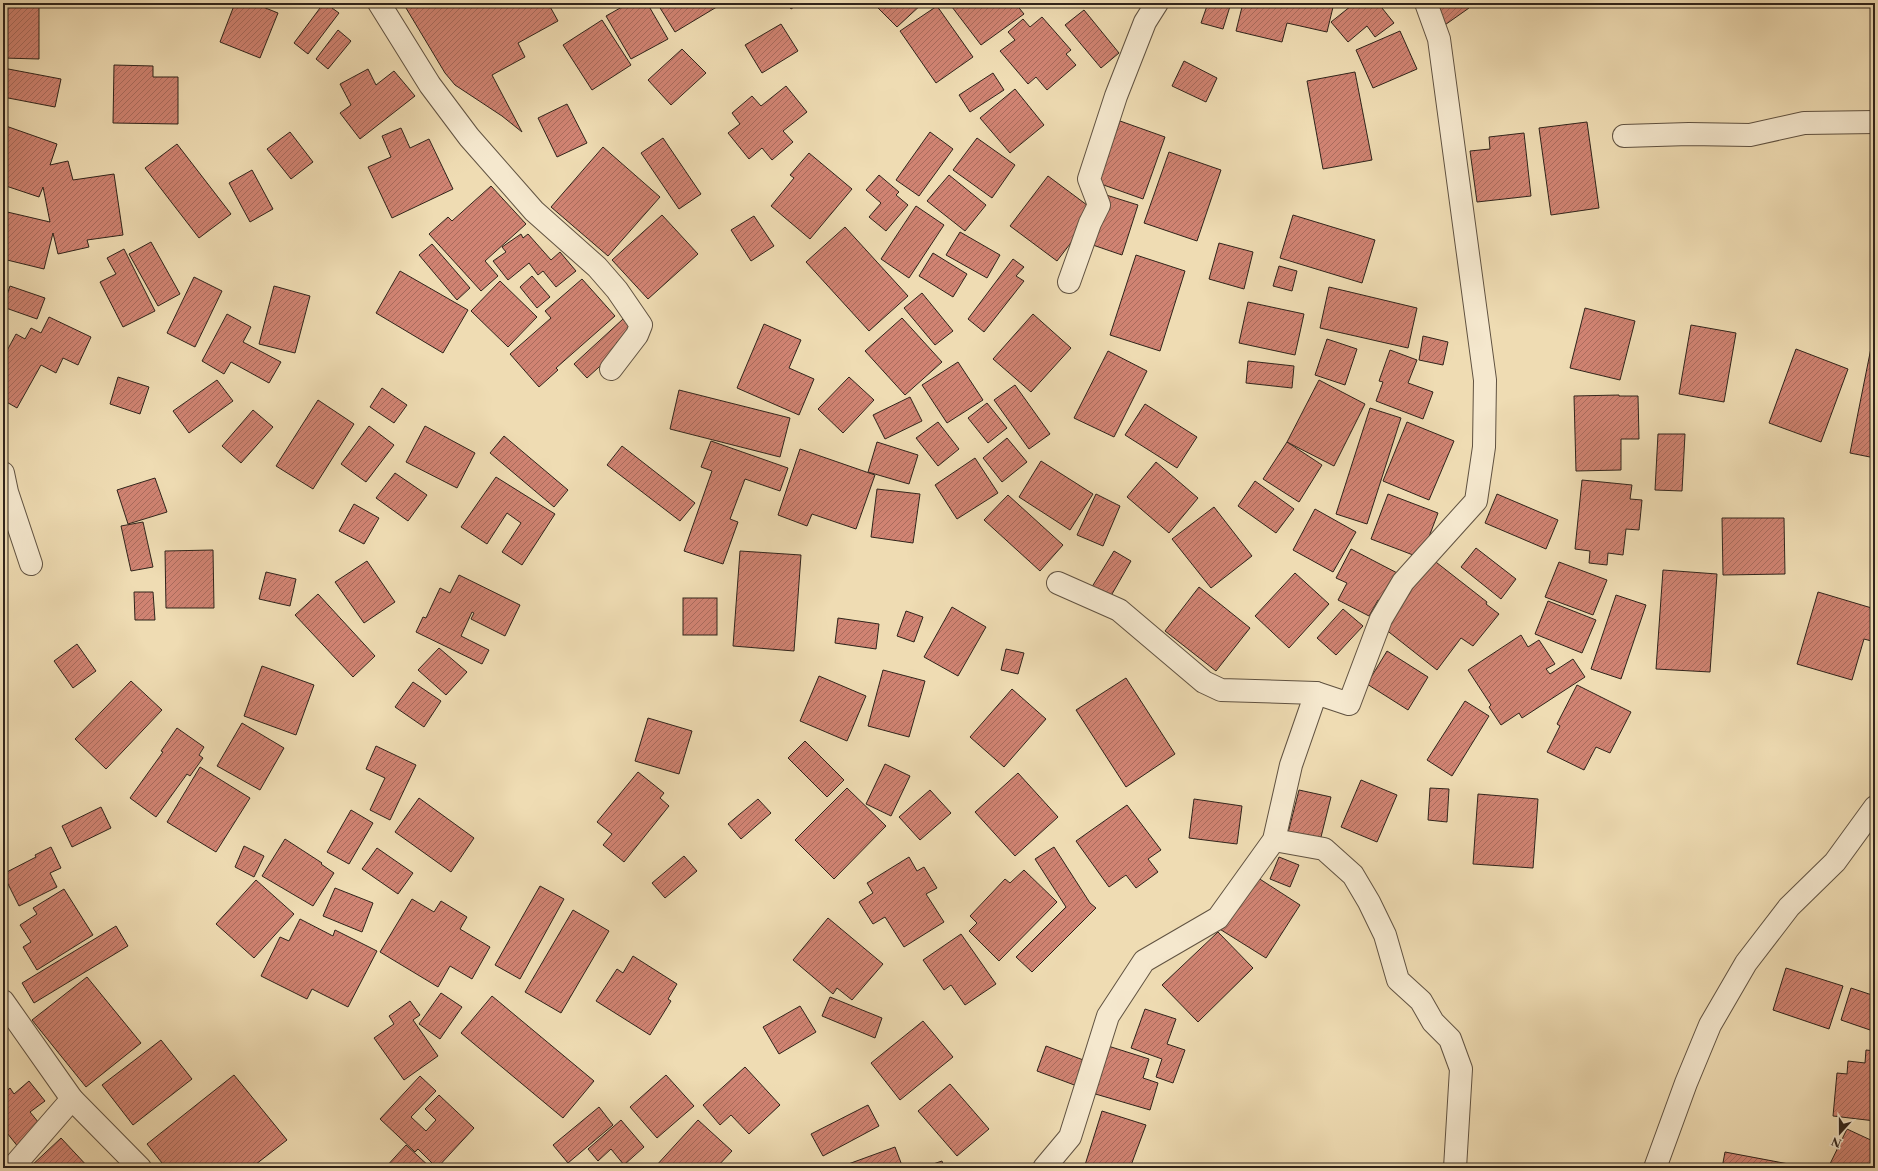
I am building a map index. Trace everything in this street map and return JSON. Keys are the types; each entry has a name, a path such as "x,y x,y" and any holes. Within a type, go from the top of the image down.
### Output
{"street":[{"path":"380,3 430,85 469,137 534,211 597,267 617,290 641,324 637,335 611,369"},
{"path":"1069,282 1090,223 1099,205 1089,179 1116,96 1145,22 1157,3"},
{"path":"1058,582 1119,610 1204,682 1221,690 1316,694 1349,704 1381,619 1403,582 1476,501 1484,447 1484,380 1439,40 1426,3"},
{"path":"1624,136 1689,134 1750,135 1804,123 1875,122"},
{"path":"3,473 7,492 31,564"},
{"path":"1044,1168 1070,1137 1108,1016 1144,961 1218,918 1274,840 1291,765 1316,694"},
{"path":"1655,1168 1686,1083 1710,1025 1746,963 1788,907 1835,862 1875,807"},
{"path":"1274,840 1324,849 1353,875 1370,902 1385,934 1398,980 1421,1001 1433,1022 1450,1039 1460,1069 1456,1168"},
{"path":"3,1001 72,1099 140,1168"},
{"path":"12,1168 72,1099"}],"building":[{"path":"3,3 39,3 39,59 3,58"},
{"path":"235,3 253,3 278,13 260,58 220,42"},
{"path":"322,3 337,3 332,8 339,13 308,54 294,43 320,8 319,7"},
{"path":"403,3 548,3 558,21 518,43 525,57 492,75 522,132 502,116 455,85 445,73"},
{"path":"629,3 647,3 668,39 631,59 606,16"},
{"path":"657,3 719,3 720,5 675,32"},
{"path":"787,3 800,3 791,9"},
{"path":"873,3 923,3 897,27"},
{"path":"957,3 1015,3 1024,14 981,45 952,7"},
{"path":"1208,3 1231,3 1223,29 1201,23"},
{"path":"1243,3 1334,3 1327,32 1287,23 1282,42 1236,31"},
{"path":"1349,3 1378,3 1394,23 1375,37 1367,26 1348,42 1331,22 1351,6"},
{"path":"1425,3 1466,3 1469,8 1442,27"},
{"path":"937,6 973,57 936,83 900,31"},
{"path":"1084,10 1119,53 1101,68 1065,25"},
{"path":"1042,17 1071,50 1066,54 1076,65 1047,90 1036,77 1028,84 1000,51 1015,40 1008,32 1023,19 1030,27"},
{"path":"602,20 631,65 592,90 563,45"},
{"path":"781,24 798,51 762,73 745,45"},
{"path":"338,30 351,41 328,69 316,59"},
{"path":"1400,31 1417,69 1373,88 1356,50"},
{"path":"682,49 706,73 671,105 648,80"},
{"path":"1184,61 1217,78 1206,102 1172,86"},
{"path":"114,65 153,66 153,77 178,77 178,124 113,123"},
{"path":"3,68 61,79 55,107 3,97"},
{"path":"368,69 376,85 394,71 415,96 360,139 340,113 351,105 340,84"},
{"path":"1355,72 1372,160 1323,169 1307,81"},
{"path":"993,73 1004,90 970,112 959,95"},
{"path":"786,86 807,112 783,131 793,142 772,160 762,148 749,159 728,133 740,124 732,113 752,96 761,106"},
{"path":"1015,89 1044,125 1010,153 980,118"},
{"path":"567,104 587,143 557,157 538,118"},
{"path":"1120,121 1165,137 1143,199 1098,183"},
{"path":"1587,122 1599,208 1551,215 1539,128"},
{"path":"3,125 57,144 50,165 68,161 73,180 114,174 123,235 87,240 89,247 58,254 53,233 44,269 3,259 3,211 50,222 43,187 39,197 3,185"},
{"path":"401,128 410,148 429,139 453,189 392,218 368,167 391,157 382,136"},
{"path":"290,132 313,162 291,179 267,149"},
{"path":"930,132 953,149 919,196 896,180"},
{"path":"1524,133 1531,196 1477,202 1470,151 1490,149 1489,137"},
{"path":"663,138 701,194 679,209 641,153"},
{"path":"977,138 1015,165 992,198 953,170"},
{"path":"177,144 231,214 199,238 145,168"},
{"path":"603,147 660,197 608,256 551,207"},
{"path":"1169,152 1221,170 1197,241 1144,223"},
{"path":"809,153 852,189 810,239 771,206 794,178 790,175"},
{"path":"252,170 273,209 250,222 229,183"},
{"path":"879,175 899,192 896,195 908,205 886,231 869,217 881,203 866,190"},
{"path":"949,175 986,205 965,231 927,201"},
{"path":"1048,176 1095,211 1057,261 1010,226"},
{"path":"491,186 526,224 485,261 498,276 481,291 429,234 448,217 452,221"},
{"path":"1103,194 1138,205 1122,255 1087,243"},
{"path":"916,206 944,225 909,278 881,259"},
{"path":"662,215 698,254 648,299 612,260"},
{"path":"1293,215 1375,240 1362,283 1280,258"},
{"path":"754,216 774,246 751,261 731,230"},
{"path":"845,227 908,296 869,331 806,262"},
{"path":"960,232 1000,255 987,278 946,255"},
{"path":"521,234 523,238 528,234 551,260 560,252 576,271 556,287 543,271 538,275 529,263 508,280 493,261 506,252 502,247"},
{"path":"151,242 180,294 158,306 129,254"},
{"path":"1219,243 1253,252 1244,289 1209,279"},
{"path":"432,244 470,288 457,300 419,255"},
{"path":"124,249 155,311 123,327 100,282 116,274 107,258"},
{"path":"933,253 967,274 953,297 919,276"},
{"path":"1136,255 1185,271 1160,351 1110,335"},
{"path":"1013,259 1024,267 1016,276 1024,281 984,332 968,319"},
{"path":"1279,266 1297,271 1292,291 1273,286"},
{"path":"400,271 468,310 443,353 376,313"},
{"path":"532,276 550,297 537,308 520,287"},
{"path":"194,277 222,291 195,347 167,333"},
{"path":"582,279 615,316 556,368 558,370 539,387 510,354 551,318 545,311"},
{"path":"500,281 537,317 508,347 471,311"},
{"path":"10,286 45,298 37,319 3,307"},
{"path":"274,286 310,296 295,353 259,344"},
{"path":"1329,287 1417,308 1408,348 1320,328"},
{"path":"922,293 953,331 935,345 904,308"},
{"path":"1248,302 1304,314 1295,355 1239,343"},
{"path":"1585,308 1635,321 1620,380 1570,368"},
{"path":"227,314 251,327 243,342 281,362 269,383 231,362 224,374 202,361"},
{"path":"1033,314 1071,348 1031,392 993,359"},
{"path":"49,317 91,337 78,365 63,358 56,373 41,365 17,408 3,400 3,358 16,334 25,339 31,328 41,333"},
{"path":"902,318 942,362 905,395 865,351"},
{"path":"623,319 632,329 616,343 621,347 587,378 574,364"},
{"path":"764,324 801,340 789,368 814,379 799,415 737,388"},
{"path":"1691,325 1736,333 1724,402 1679,394"},
{"path":"1423,336 1448,342 1443,365 1419,360"},
{"path":"1873,338 1875,338 1875,458 1850,453"},
{"path":"1327,339 1357,349 1345,385 1315,375"},
{"path":"1796,349 1848,369 1821,442 1769,423"},
{"path":"1390,350 1417,360 1408,383 1433,392 1423,419 1376,401 1383,382 1379,381"},
{"path":"1108,351 1147,371 1114,437 1074,418"},
{"path":"1248,361 1294,366 1292,388 1246,383"},
{"path":"958,362 983,400 947,423 922,385"},
{"path":"118,377 149,387 140,414 110,404"},
{"path":"849,377 874,400 843,433 818,409"},
{"path":"217,380 233,401 189,433 173,411"},
{"path":"1319,380 1365,404 1334,466 1287,442"},
{"path":"1015,385 1050,434 1029,449 994,400"},
{"path":"382,388 407,405 394,423 370,407"},
{"path":"679,390 790,418 780,457 670,429"},
{"path":"1574,396 1638,396 1639,439 1621,439 1621,470 1576,471"},
{"path":"910,397 922,421 885,439 873,415"},
{"path":"318,400 354,424 313,489 276,466"},
{"path":"987,403 1007,428 988,443 968,418"},
{"path":"1145,404 1197,437 1177,468 1125,435"},
{"path":"1370,408 1401,418 1367,524 1336,514"},
{"path":"253,410 273,427 241,463 222,446"},
{"path":"938,422 959,449 938,466 916,438"},
{"path":"1407,422 1454,441 1429,500 1383,481"},
{"path":"369,426 394,445 366,482 341,464"},
{"path":"425,426 475,453 457,488 406,462"},
{"path":"1658,434 1685,434 1682,491 1655,490"},
{"path":"504,436 568,490 554,507 490,453"},
{"path":"1007,438 1027,462 1002,482 983,458"},
{"path":"711,441 788,468 780,491 745,479 730,519 738,522 723,564 684,551 712,471 701,467"},
{"path":"877,442 918,455 909,484 868,472"},
{"path":"1287,442 1322,465 1299,502 1263,479"},
{"path":"622,446 695,503 680,521 607,465"},
{"path":"800,449 875,475 856,529 812,514 807,526 778,515"},
{"path":"975,458 998,493 957,519 935,485"},
{"path":"1041,461 1093,494 1070,530 1019,497"},
{"path":"1156,462 1198,498 1169,533 1127,497"},
{"path":"395,473 427,495 408,521 376,498"},
{"path":"496,477 555,514 522,565 502,552 521,523 507,513 487,544 461,527"},
{"path":"155,478 167,512 128,524 117,490"},
{"path":"1582,480 1632,485 1630,499 1642,500 1639,530 1626,529 1623,555 1608,553 1607,565 1589,563 1590,551 1575,549"},
{"path":"1255,481 1294,509 1276,533 1238,506"},
{"path":"877,489 920,494 913,543 871,537"},
{"path":"1096,494 1120,506 1103,546 1077,535"},
{"path":"1388,494 1438,513 1421,558 1371,539"},
{"path":"1497,494 1558,520 1546,549 1485,523"},
{"path":"1008,495 1063,545 1040,571 984,520"},
{"path":"354,504 379,518 364,544 339,531"},
{"path":"1214,507 1252,556 1211,588 1172,539"},
{"path":"1315,509 1356,532 1333,572 1293,550"},
{"path":"1722,518 1784,518 1785,574 1723,575"},
{"path":"143,522 153,567 131,571 121,526"},
{"path":"1476,548 1516,579 1501,599 1461,567"},
{"path":"1351,549 1403,576 1388,605 1378,600 1369,616 1338,600 1347,583 1336,578"},
{"path":"213,550 214,608 166,608 165,551"},
{"path":"740,551 801,555 794,651 733,646"},
{"path":"1114,551 1131,561 1108,601 1090,590"},
{"path":"1432,559 1487,602 1486,604 1499,614 1473,646 1461,638 1437,670 1380,625"},
{"path":"367,561 395,602 364,623 335,582"},
{"path":"1559,562 1607,580 1593,615 1545,597"},
{"path":"1663,570 1717,574 1710,672 1656,669"},
{"path":"266,572 296,579 290,606 259,599"},
{"path":"1295,573 1329,604 1289,648 1255,616"},
{"path":"459,575 520,605 505,636 471,619 474,613 472,612 461,636 489,650 482,664 416,632 423,617 426,618 440,588 450,593"},
{"path":"1199,587 1250,628 1216,671 1165,631"},
{"path":"134,592 153,592 155,620 135,620"},
{"path":"1818,592 1875,609 1875,642 1864,639 1852,680 1797,664"},
{"path":"318,594 375,656 353,677 295,615"},
{"path":"1616,595 1646,605 1621,679 1591,669"},
{"path":"683,598 717,598 717,635 683,635"},
{"path":"1548,601 1596,620 1582,653 1535,634"},
{"path":"952,607 986,627 958,676 924,657"},
{"path":"1343,609 1363,626 1336,655 1317,638"},
{"path":"906,611 923,617 914,642 897,636"},
{"path":"838,618 879,624 876,649 835,643"},
{"path":"1521,635 1528,647 1539,640 1555,664 1546,669 1550,674 1573,659 1585,677 1522,718 1519,713 1501,725 1489,707 1491,705 1468,670"},
{"path":"77,644 96,671 73,688 54,661"},
{"path":"439,648 467,672 446,695 418,670"},
{"path":"1006,649 1024,653 1018,674 1001,670"},
{"path":"1387,651 1428,677 1408,710 1367,684"},
{"path":"262,666 314,685 296,735 244,716"},
{"path":"883,670 925,681 909,737 868,726"},
{"path":"819,676 866,696 847,741 800,721"},
{"path":"1126,678 1175,754 1126,787 1076,710"},
{"path":"131,681 162,710 106,769 75,739"},
{"path":"413,682 441,701 424,727 395,707"},
{"path":"1577,685 1631,712 1610,753 1596,747 1584,770 1547,752 1560,726 1557,724"},
{"path":"1012,689 1046,719 1004,767 970,737"},
{"path":"1465,701 1489,716 1452,776 1427,760"},
{"path":"648,718 692,731 679,774 635,761"},
{"path":"242,723 284,748 260,790 217,766"},
{"path":"177,728 204,747 199,755 203,758 190,776 187,774 156,817 130,798 163,752 161,751"},
{"path":"805,741 844,780 827,797 788,758"},
{"path":"376,746 416,765 390,820 370,810 385,778 366,769"},
{"path":"885,764 910,776 891,816 866,804"},
{"path":"200,767 250,798 216,852 167,822"},
{"path":"638,772 664,793 660,798 669,806 624,862 603,845 612,834 597,822"},
{"path":"1018,773 1058,817 1015,856 975,812"},
{"path":"1361,780 1397,795 1377,842 1341,827"},
{"path":"847,788 886,826 834,879 795,840"},
{"path":"1430,788 1449,789 1447,822 1428,820"},
{"path":"930,790 951,813 920,840 899,817"},
{"path":"1299,790 1331,797 1320,841 1288,833"},
{"path":"1478,794 1538,799 1533,868 1473,864"},
{"path":"419,798 474,838 451,872 395,832"},
{"path":"758,799 771,813 741,839 728,824"},
{"path":"1194,799 1242,806 1237,844 1189,838"},
{"path":"1127,805 1161,850 1148,859 1158,872 1136,888 1126,875 1109,887 1076,841"},
{"path":"101,807 111,828 72,847 62,826"},
{"path":"351,810 373,823 349,864 327,852"},
{"path":"285,839 322,863 321,864 334,873 313,906 262,876"},
{"path":"244,846 264,856 254,877 235,867"},
{"path":"51,847 61,868 50,873 57,887 19,906 3,874 36,857 35,855"},
{"path":"1054,847 1090,903 1096,908 1032,972 1016,957 1066,907 1035,859"},
{"path":"377,848 413,873 398,894 362,869"},
{"path":"684,856 697,871 665,898 652,883"},
{"path":"909,857 917,871 924,867 937,888 926,894 944,922 904,947 885,917 873,924 859,902 873,893 867,883"},
{"path":"1279,857 1299,865 1290,887 1270,879"},
{"path":"1024,870 1057,902 999,961 969,931 977,923 970,916 1005,879 1010,883"},
{"path":"1252,874 1300,905 1266,958 1218,928"},
{"path":"256,880 294,914 254,958 216,924"},
{"path":"540,886 564,899 520,979 495,965"},
{"path":"335,888 373,903 362,932 323,916"},
{"path":"64,889 93,935 37,970 23,947 31,942 20,925 37,914 33,908"},
{"path":"412,899 434,912 441,901 467,917 460,929 490,947 472,979 450,966 438,987 380,952"},
{"path":"573,910 609,931 561,1013 525,992"},
{"path":"828,918 883,964 852,1000 837,988 833,994 793,960"},
{"path":"300,919 333,936 335,930 377,951 348,1007 312,989 307,999 261,976 280,937 289,941"},
{"path":"116,926 128,946 34,1003 22,983"},
{"path":"1218,932 1253,968 1198,1022 1162,985"},
{"path":"961,934 996,984 965,1005 951,985 944,990 923,960"},
{"path":"633,956 677,984 668,999 671,1001 650,1035 596,1001 617,969 623,973"},
{"path":"1786,968 1843,986 1829,1029 1773,1010"},
{"path":"87,977 141,1043 86,1087 32,1020"},
{"path":"1851,988 1875,996 1875,1024 1873,1031 1841,1020"},
{"path":"441,993 462,1007 440,1039 419,1024"},
{"path":"492,996 594,1081 563,1118 461,1033"},
{"path":"830,997 882,1018 875,1038 822,1016"},
{"path":"410,1001 420,1015 413,1020 438,1056 404,1080 374,1038 394,1024 389,1016"},
{"path":"800,1006 816,1032 779,1054 763,1027"},
{"path":"1145,1009 1176,1019 1167,1044 1185,1050 1173,1083 1156,1077 1162,1059 1131,1048"},
{"path":"923,1021 953,1057 900,1100 871,1063"},
{"path":"161,1040 192,1079 133,1125 102,1085"},
{"path":"1105,1045 1149,1059 1143,1078 1158,1083 1150,1110 1092,1093"},
{"path":"1046,1046 1086,1061 1077,1086 1037,1071"},
{"path":"1866,1050 1875,1051 1875,1121 1833,1116 1837,1073 1847,1074 1848,1061 1865,1063"},
{"path":"745,1067 780,1105 749,1134 731,1115 720,1125 703,1105"},
{"path":"234,1075 287,1140 251,1168 166,1168 147,1144"},
{"path":"666,1075 694,1106 657,1138 630,1107"},
{"path":"420,1076 436,1091 411,1117 426,1131 436,1120 425,1109 439,1095 474,1128 437,1168 418,1149 415,1152 380,1119"},
{"path":"29,1081 45,1101 30,1112 43,1128 19,1148 3,1128 3,1094 10,1088 14,1094"},
{"path":"950,1084 989,1129 957,1156 918,1111"},
{"path":"868,1105 879,1126 823,1156 811,1134"},
{"path":"599,1107 613,1125 568,1163 553,1145"},
{"path":"1102,1111 1146,1125 1130,1168 1094,1168 1085,1165"},
{"path":"621,1120 644,1147 624,1165 611,1149 598,1161 588,1149"},
{"path":"698,1120 732,1151 716,1168 656,1168 655,1167"},
{"path":"1847,1129 1875,1142 1875,1168 1828,1168"},
{"path":"61,1138 89,1168 29,1168"},
{"path":"406,1145 431,1168 385,1168"},
{"path":"895,1147 903,1168 840,1167"},
{"path":"1725,1152 1794,1165 1794,1168 1722,1168"},
{"path":"942,1161 944,1168 928,1168 927,1166"}]}
